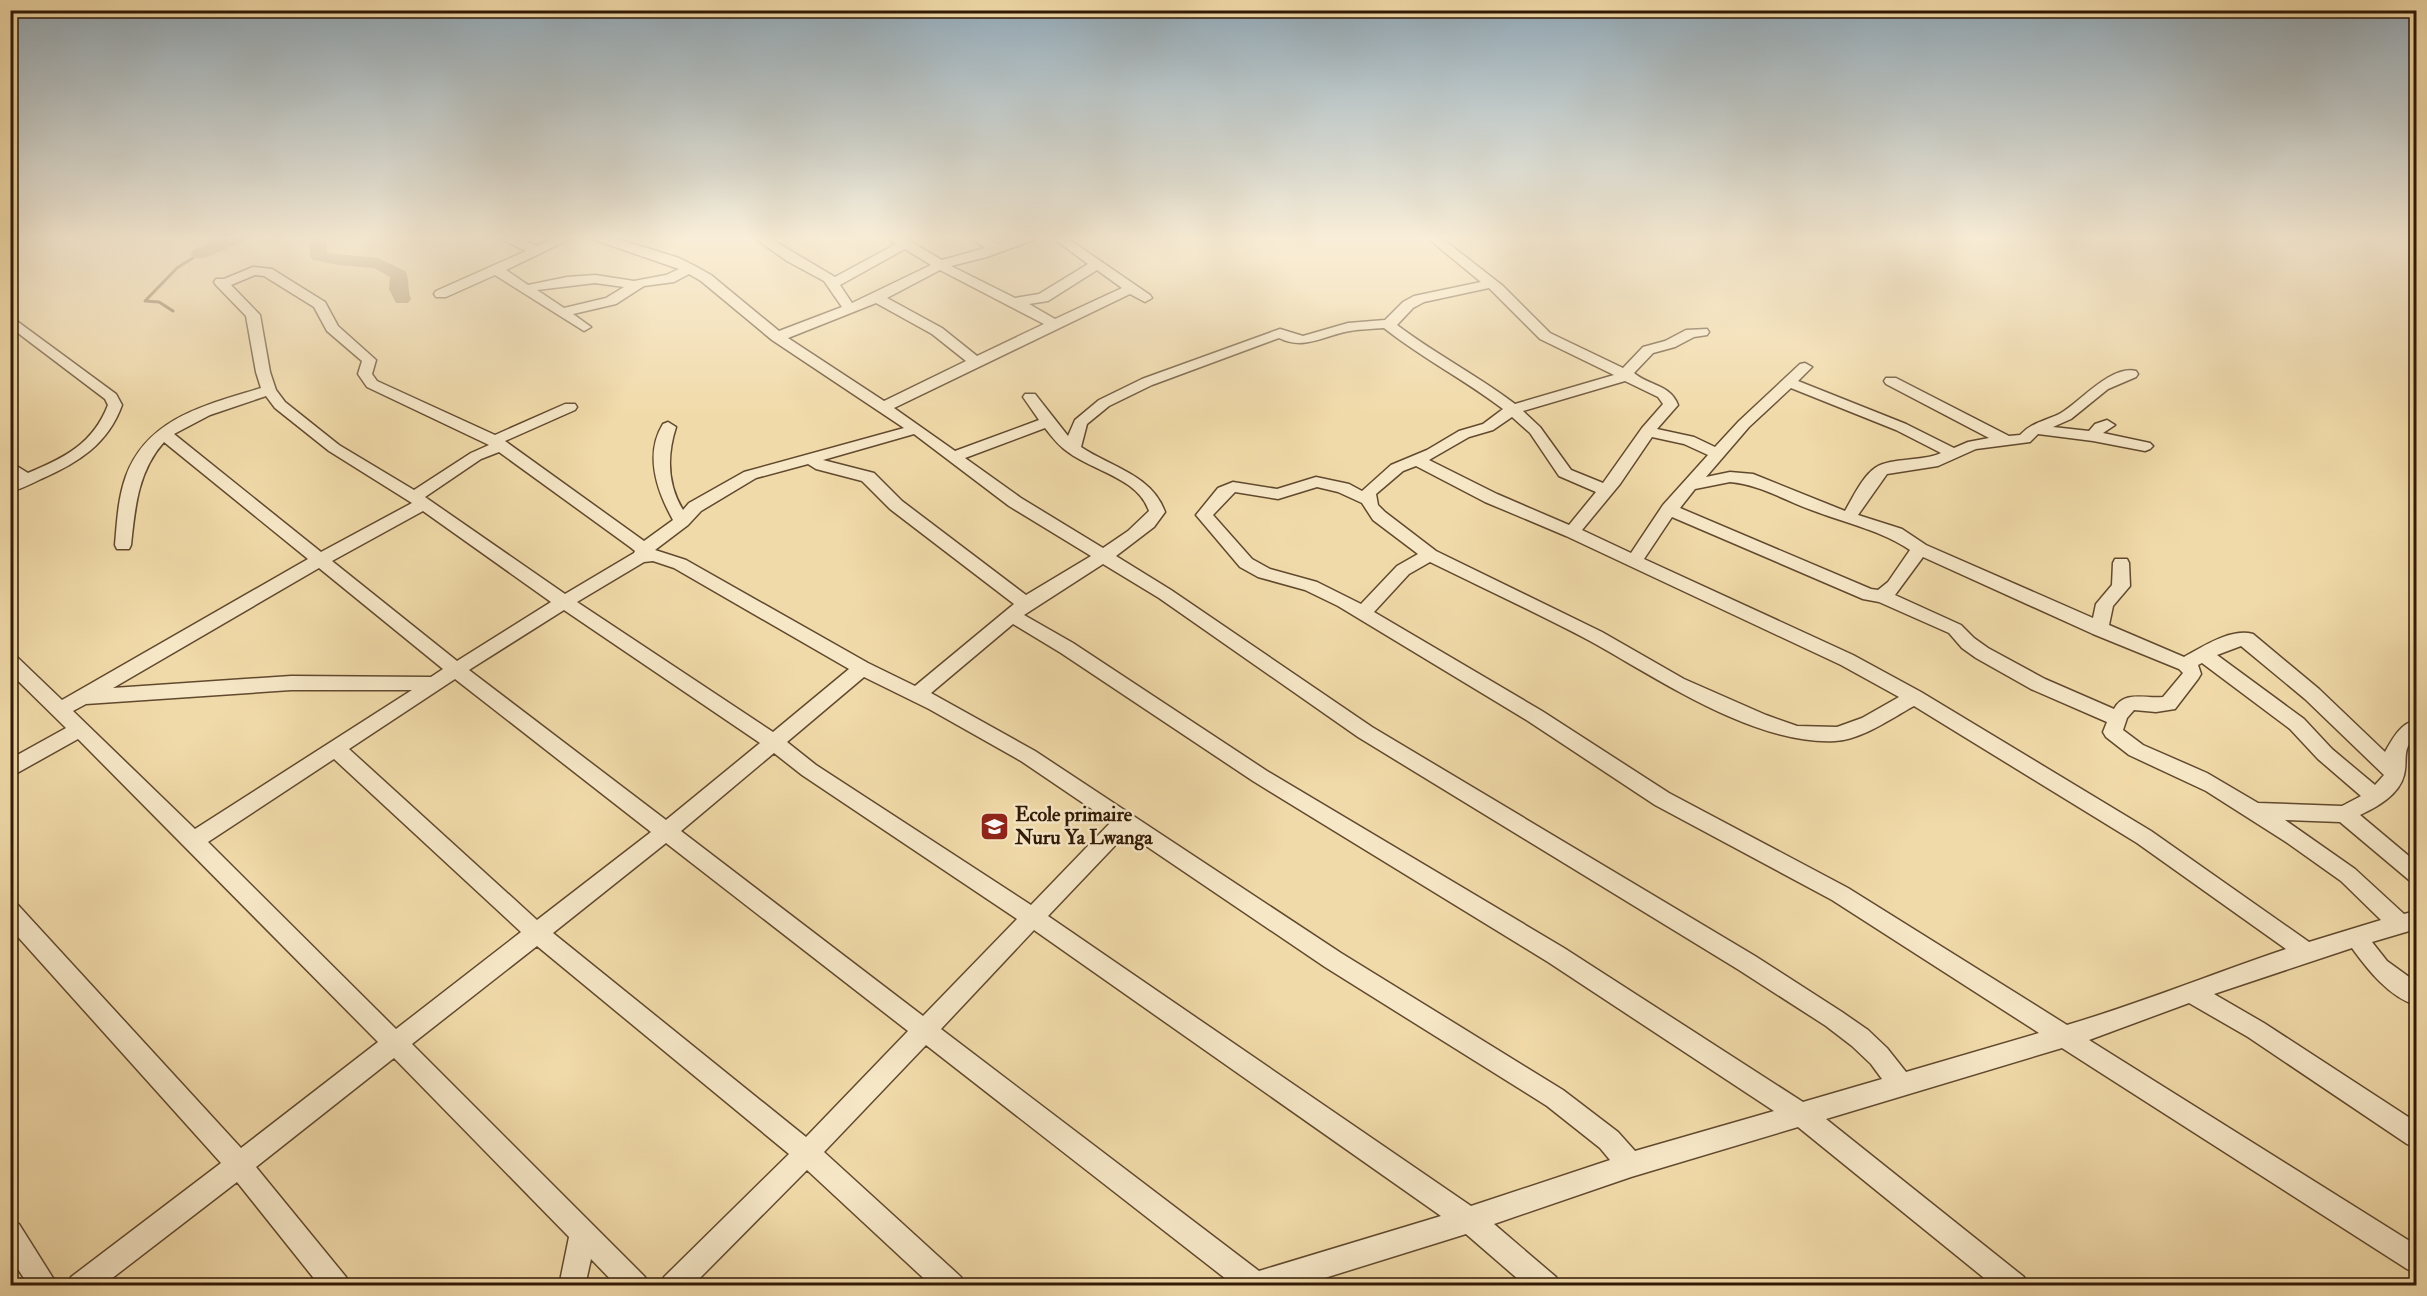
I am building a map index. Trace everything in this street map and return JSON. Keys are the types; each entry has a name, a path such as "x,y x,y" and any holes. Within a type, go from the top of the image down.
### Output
{"street":[{"path":"235,296 253,315 263,372 269,390 280,405 334,448 419,500 564,602 773,742 809,770 1032,917 1469,1220 1547,1286"},
{"path":"306,296 320,305 332,328 369,360 365,374 372,384 469,427 496,443 642,554 654,555 680,564 862,668 917,695 1028,756 1333,960 1555,1098 1609,1140 1632,1165"},
{"path":"538,296 584,327"},
{"path":"563,312 611,301 618,296"},
{"path":"728,296 777,337 955,456 1015,502 1165,594 1365,732 1747,963 1834,1019 1880,1056 1900,1084"},
{"path":"841,296 849,308"},
{"path":"777,337 880,296"},
{"path":"1000,296 1055,325"},
{"path":"1014,303 1044,296"},
{"path":"883,408 975,361 1114,296"},
{"path":"1073,449 1076,432 1088,414 1124,392 1280,333 1292,339 1304,340 1348,327 1387,324 1394,321 1408,305 1429,296"},
{"path":"1505,296 1545,336 1670,399 1671,405 1647,431 1606,490 1572,532"},
{"path":"877,298 937,331 975,361"},
{"path":"10,320 111,397 116,405 102,429 84,451 10,487"},
{"path":"1387,324 1413,345 1485,388 1513,409 1535,430 1555,462 1565,473 1606,490"},
{"path":"1626,376 1626,373 1648,351 1670,344 1692,333 1702,332"},
{"path":"1634,561 1669,509 1690,485 1751,416 1805,367"},
{"path":"1849,517 1881,471 1893,467 1932,463 1973,445 2025,439 2034,429 2066,416 2103,386 2131,374"},
{"path":"1368,501 1368,493 1390,472 1418,460 1464,434 1488,427 1513,409 1626,376"},
{"path":"1891,381 2006,441"},
{"path":"1790,383 1901,427 1953,454"},
{"path":"123,545 126,502 135,470 150,445 163,433 197,414 269,390"},
{"path":"917,695 1020,610 1103,556 1154,518 1157,512 1156,506 1132,480 1109,470 1073,449 1030,398"},
{"path":"60,710 320,560 419,500 496,443 570,407"},
{"path":"955,456 1049,422"},
{"path":"2093,436 2100,427 2107,424"},
{"path":"668,427 663,441 663,479 667,495 682,522"},
{"path":"194,841 456,670 642,554 682,522 695,507 750,475 847,450 916,429"},
{"path":"2034,429 2093,436 2145,446"},
{"path":"1647,431 1689,440 1718,454"},
{"path":"163,433 456,670 1256,1285 1469,1220 1632,1165 2117,1021 2305,951 2409,922"},
{"path":"809,458 822,466 868,477 896,505 1020,610 1076,654 1260,776 1556,955 1803,1116 2015,1286"},
{"path":"1418,460 1482,493 1572,532 1847,660 1914,697 2144,837 2305,951"},
{"path":"10,467 26,480"},
{"path":"1690,485 1730,477 1748,478 1820,508 1896,533 1920,549 2036,598 2099,630 2185,664 2191,668 2192,674 2168,704 2160,706 2133,701 2126,705 2117,718 2113,732 2141,755 2183,770 2211,784 2342,870 2409,922"},
{"path":"1914,697 1869,723 1838,734 1797,733 1760,720 1677,684 1596,638 1430,555 1379,516 1368,501 1343,488 1316,482 1278,494 1233,487 1224,492 1204,513 1212,526 1246,563 1264,573 1311,586 1363,613 1535,716 1662,799 1840,894 2416,1260"},
{"path":"1669,509 1815,570 1858,592 1881,596 1955,629 1968,643 1982,653 2038,684 2117,718"},
{"path":"1881,596 1894,586 1920,549"},
{"path":"1363,613 1403,570 1430,555"},
{"path":"2099,630 2105,604 2121,586 2121,563"},
{"path":"2185,664 2241,638 2253,642 2395,773"},
{"path":"2204,655 2297,724 2325,754 2375,796"},
{"path":"80,1286 666,832 862,668"},
{"path":"15,672 60,710 194,841 636,1286"},
{"path":"82,697 291,683 435,684"},
{"path":"2253,811 2344,814 2375,796 2391,783 2395,773 2395,752 2404,736 2416,727"},
{"path":"10,769 80,729"},
{"path":"335,748 536,932 807,1153 952,1286"},
{"path":"2344,814 2416,874"},
{"path":"673,1286 807,1153 1125,821"},
{"path":"10,912 239,1165 337,1286"},
{"path":"2357,938 2379,968 2416,995"},
{"path":"2190,992 2256,1030 2416,1136"},
{"path":"10,1233 45,1286"},
{"path":"572,1286 583,1234"}],"waterway":[{"path":"149,296 145,301 159,302 173,311"}],"place":[{"name":"Ecole primaire Nuru Ya Lwanga","path":"994,826"}]}
